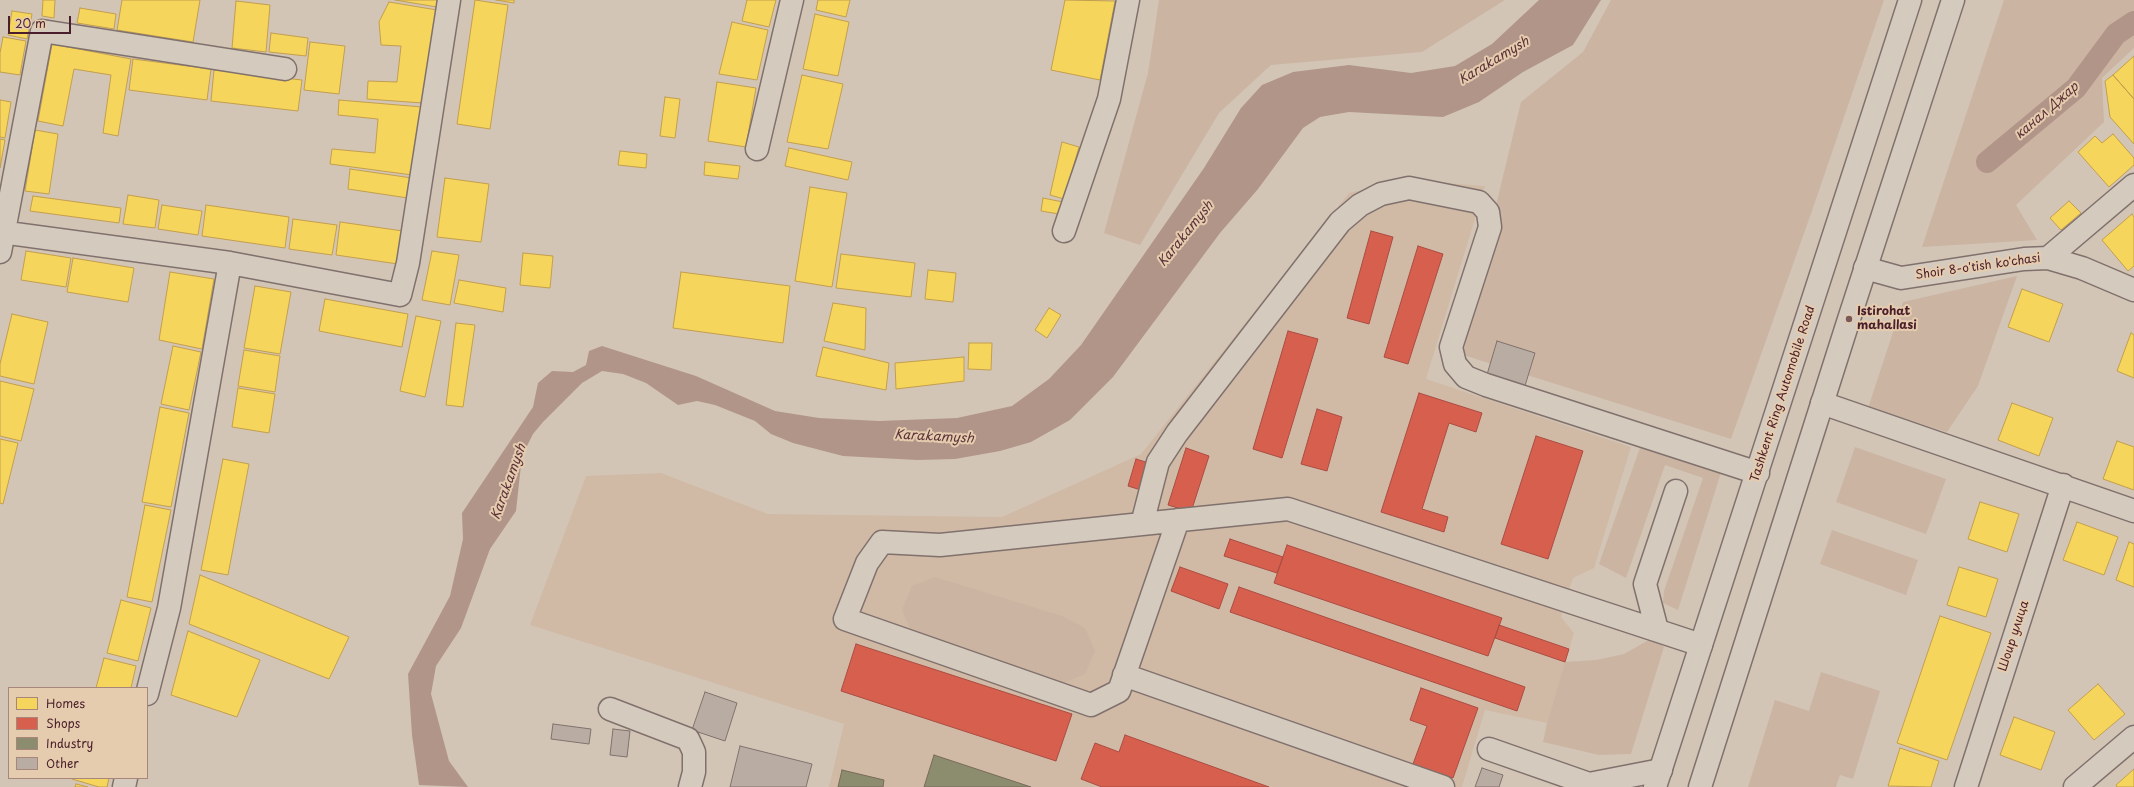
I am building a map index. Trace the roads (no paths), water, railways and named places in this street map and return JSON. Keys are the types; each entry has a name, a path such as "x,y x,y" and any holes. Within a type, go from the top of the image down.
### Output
{"main road":[{"path":"285,69 42,31 1,239 230,263 400,295 408,263 449,0"},
{"path":"757,149 792,0"},
{"path":"1064,231 1109,99 1128,0"},
{"name":"Tashkent Ring Automobile Road","path":"1658,778 1910,0"},
{"path":"1700,787 1865,268 1953,0"},
{"path":"2048,258 2134,184"},
{"path":"1142,524 1158,462 1177,433 1340,222 1360,205 1381,194 1409,188 1479,202 1488,212 1490,227 1451,347 1455,364 1466,377 1486,385 1758,473"},
{"name":"Shoir 8-o'tish ko'chasi","path":"1865,268 1901,278 2024,259 2048,258 2082,268 2134,290"},
{"path":"148,690 168,608 230,263"},
{"path":"1822,403 2063,485 2134,511"},
{"name":"Шоир улица","path":"1966,787 2063,485"},
{"path":"1657,630 1645,584 1676,491"},
{"path":"1178,520 1119,691 1091,705 844,619 867,563 882,542 940,545 1178,520 1288,509 1702,645"},
{"path":"1124,675 1443,787"},
{"path":"610,709 688,739 694,752 694,772 690,787"},
{"path":"2075,787 2134,737"},
{"path":"1489,749 1589,786 1658,778"}],"water":[{"name":"Karakamysh","path":"1539,0 1601,0 1573,45 1523,72 1479,102 1443,117 1349,112 1320,117 1303,128 1258,189 1220,233 1113,377 1070,420 1031,442 1000,451 955,459 917,460 843,456 793,443 771,434 755,421 715,405 697,401 678,405 646,383 623,374 602,371 582,383 533,434 522,456 516,511 490,549 461,628 436,666 431,694 449,761 468,787 419,785 412,735 408,674 450,596 463,539 462,513 533,407 538,383 552,371 573,372 586,365 589,351 602,346 696,376 775,411 819,418 879,421 957,418 1012,406 1049,379 1081,345 1204,168 1241,108 1262,85 1293,72 1349,65 1411,73 1455,66 1492,44"}],"waterway":[{"name":"канал Джар","path":"1987,162 2076,88 2116,34 2134,22"}],"place":[{"name":"Istirohat mahallasi","path":"1849,319"}]}
